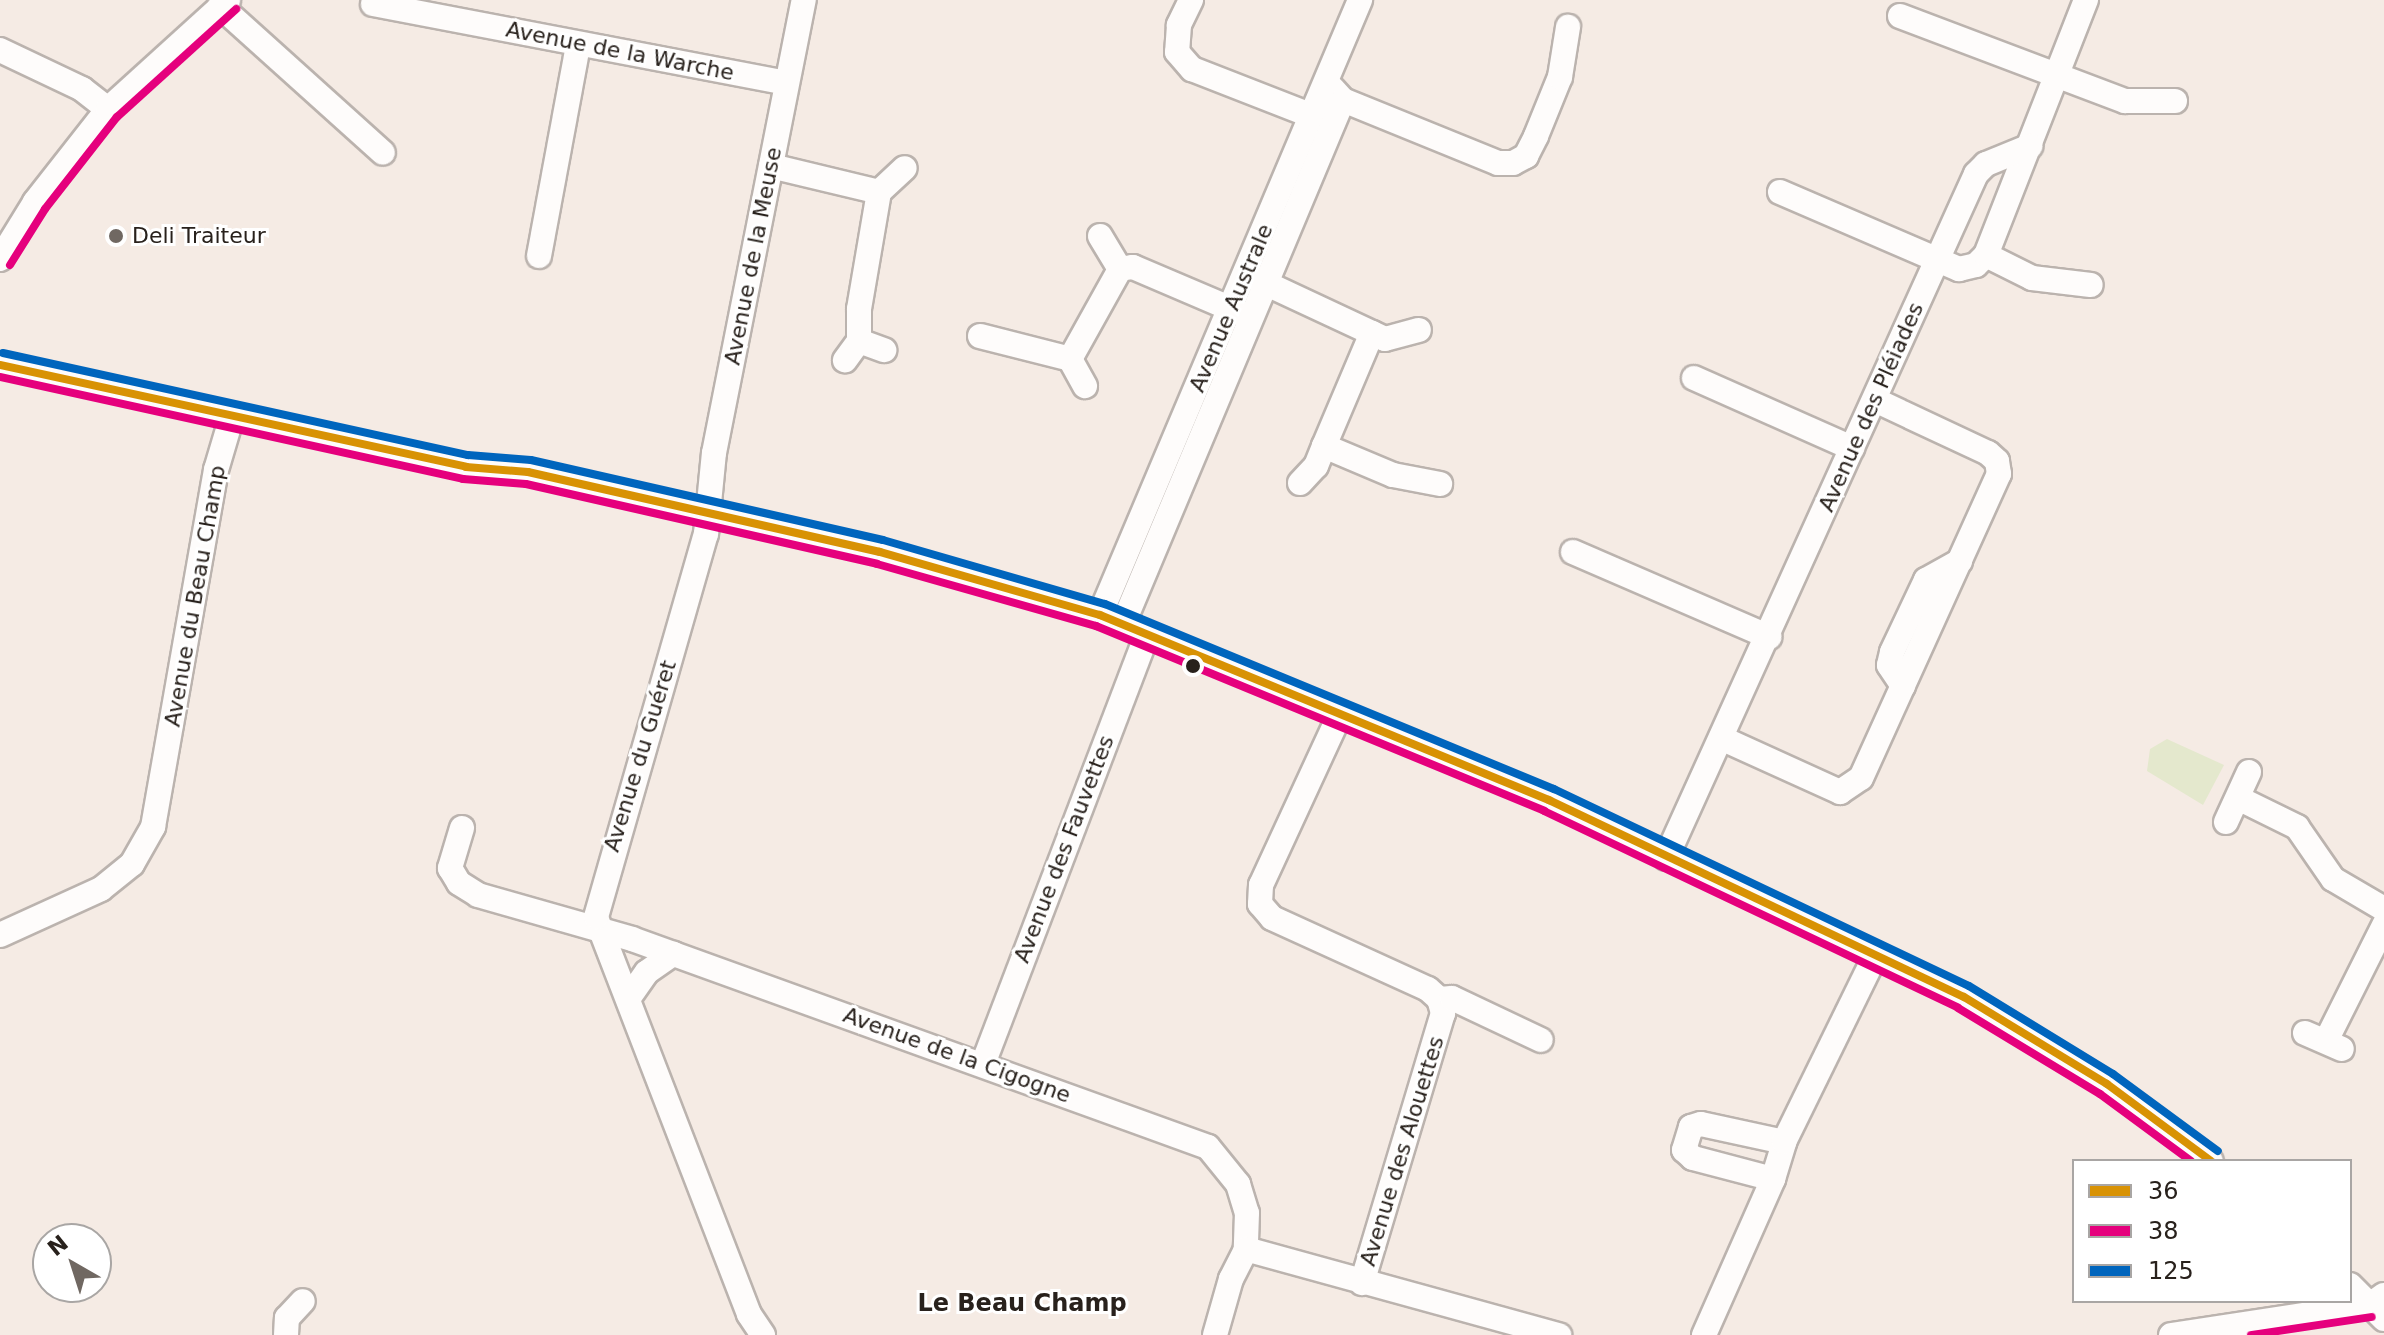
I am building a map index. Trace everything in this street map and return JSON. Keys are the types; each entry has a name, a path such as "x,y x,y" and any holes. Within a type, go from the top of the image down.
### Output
{"street":[{"name":"Avenue de la Meuse","path":"705,512 804,0"},
{"path":"1191,0 1179,25 1177,52 1192,69 1319,119"},
{"name":"Avenue Australe","path":"1123,624 1240,312 1319,119 1325,80 1360,0"},
{"path":"1780,192 1938,257 1959,269 1976,265 1986,255 2086,0"},
{"path":"0,259 44,189 108,109 224,3 383,153"},
{"name":"Avenue de la Warche","path":"373,4 458,9 578,45 786,83"},
{"path":"1900,16 2125,101 2175,101"},
{"path":"1325,80 1343,100 1498,163 1513,163 1530,150 1541,125 1560,77 1568,27"},
{"path":"539,256 578,45"},
{"path":"0,50 82,89 108,109"},
{"name":"Avenue Australe","path":"1319,119 1343,100"},
{"name":"Avenue des Pléiades","path":"1666,858 1769,637 1976,174 1986,164 2030,146"},
{"path":"771,166 879,192"},
{"path":"884,350 852,350 879,192 905,168"},
{"path":"1100,236 1120,269"},
{"path":"1986,255 2032,278 2091,285"},
{"path":"1120,269 1133,267 1240,312"},
{"path":"1070,359 1120,269"},
{"path":"1254,278 1385,339 1419,330"},
{"name":"Avenue Australe","path":"1100,615 1240,312"},
{"path":"1300,483 1316,466 1372,333"},
{"path":"980,336 1070,359 1085,386"},
{"path":"0,365 466,467 528,472 705,512 941,567 1100,615 1549,800 1666,858 1876,954 2037,1039 2208,1159"},
{"path":"1694,378 1852,448"},
{"path":"1721,738 1840,792 1861,778 1960,561 1999,474 1997,461 1875,400"},
{"name":"Avenue du Beau Champ","path":"0,935 101,889 123,873 153,827 216,470 232,416"},
{"path":"1324,446 1393,475 1440,484"},
{"name":"Avenue du Guéret","path":"596,928 600,892 706,534 705,512"},
{"path":"1573,552 1769,637"},
{"name":"Avenue des Fauvettes","path":"983,1064 1147,634"},
{"path":"1340,714 1261,885 1260,904 1272,918 1428,989 1439,999 1452,998 1541,1040"},
{"path":"2226,822 2249,772"},
{"path":"2238,798 2297,827 2333,879 2384,909"},
{"name":"Avenue de la Cigogne","path":"462,828 450,868 459,883 517,908 596,928 673,954 1208,1147 1238,1184 1247,1213 1246,1249"},
{"path":"2325,1041 2384,925"},
{"path":"596,928 630,996 749,1314 763,1335"},
{"path":"630,996 647,972 673,954"},
{"path":"1704,1335 1773,1179 1784,1142 1876,954"},
{"name":"Avenue des Alouettes","path":"1362,1283 1443,1013 1439,999"},
{"path":"1773,1179 1693,1158 1684,1150 1691,1127 1701,1124 1784,1142"},
{"path":"1215,1335 1231,1279 1246,1249 1559,1335"},
{"path":"2352,1286 2379,1306"},
{"path":"286,1335 287,1318 303,1301"},
{"path":"2171,1335 2379,1306"}],"green space":[{"path":"2167,739 2224,765 2203,805 2147,771 2150,749"}],"transit line":[{"name":"38","path":"10,265 45,209 117,117 236,9"},
{"name":"125","path":"3,353 468,455 531,460 883,540 1105,604 1554,789 1969,986 2113,1074 2218,1151"},
{"name":"36","path":"0,365 466,467 528,472 880,552 1100,615 1549,800 1964,997 2107,1084 2208,1159"},
{"name":"38","path":"0,377 463,479 526,484 877,564 1096,626 1544,811 1958,1008 2100,1094 2188,1159"},
{"name":"38","path":"2251,1335 2372,1317"}],"place":[{"name":"Deli Traiteur","path":"116,236"}],"district":[{"name":"Le Beau Champ","path":"1022,1304"}]}
